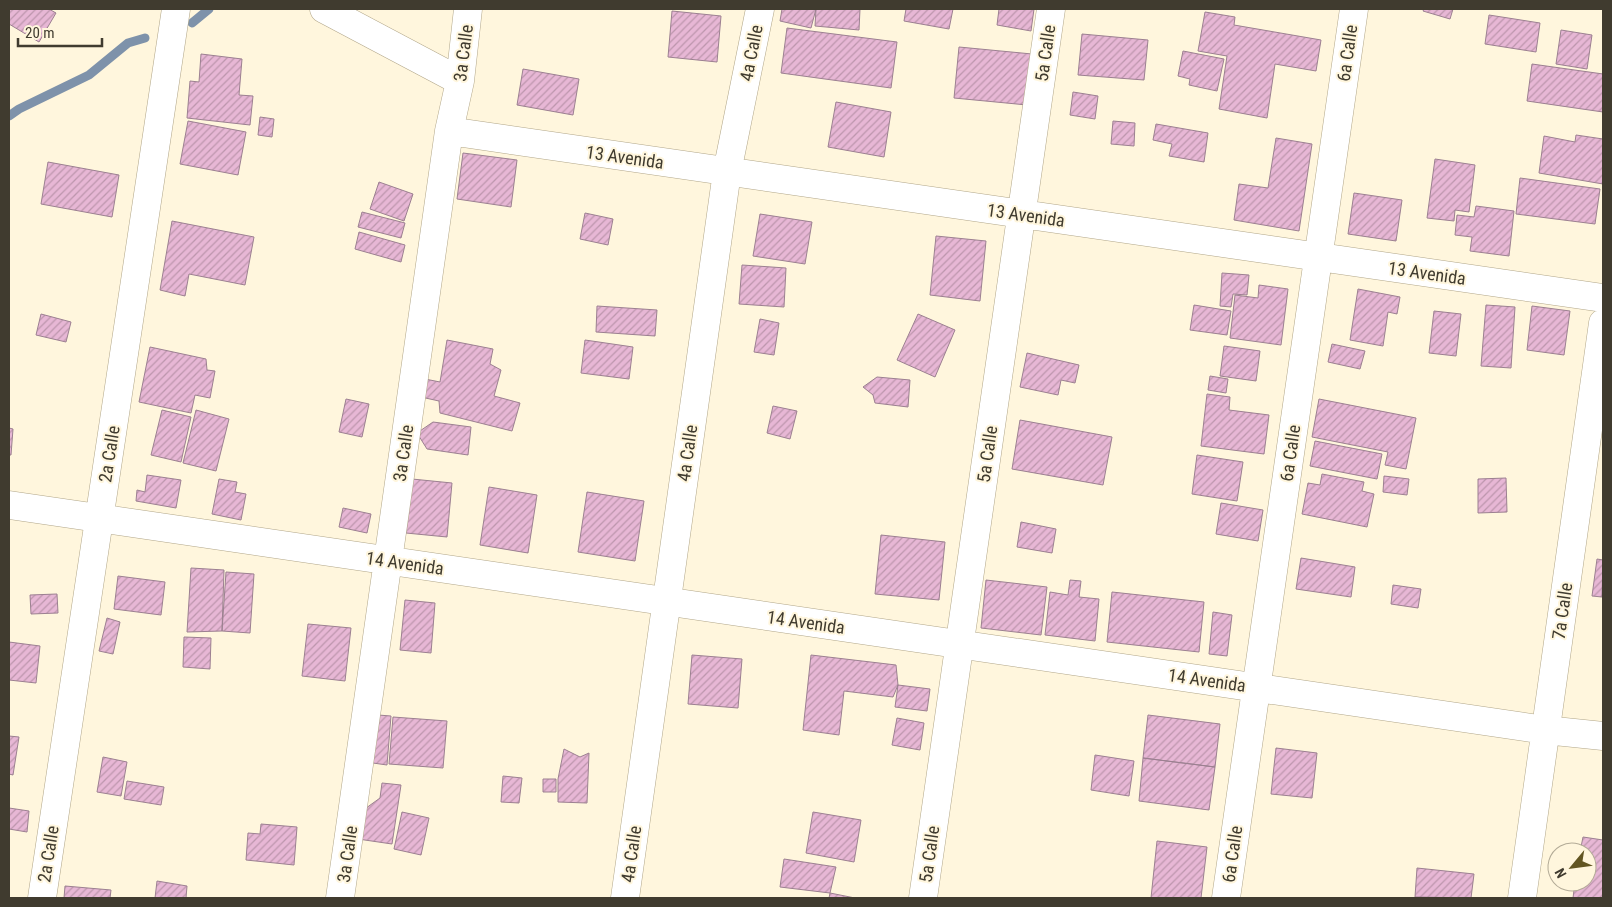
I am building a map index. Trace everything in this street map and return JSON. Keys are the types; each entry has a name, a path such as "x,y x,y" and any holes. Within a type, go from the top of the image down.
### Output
{"street":[{"name":"2a Calle","path":"42,898 176,9"},
{"path":"324,9 460,81"},
{"name":"3a Calle","path":"340,898 449,132 460,81 468,9"},
{"name":"4a Calle","path":"625,898 727,172 760,9"},
{"name":"5a Calle","path":"923,898 1051,9"},
{"name":"6a Calle","path":"1226,898 1354,9"},
{"name":"13 Avenida","path":"449,132 1603,298"},
{"name":"7a Calle","path":"1522,898 1603,323"},
{"name":"14 Avenida","path":"9,505 1545,730 1603,736"}],"building":[{"path":"9,9 49,9 56,13 39,42 9,24"},
{"path":"782,9 816,9 811,28 780,21"},
{"path":"816,9 860,9 859,30 815,26"},
{"path":"906,9 953,9 949,29 904,21"},
{"path":"999,9 1034,9 1031,31 997,25"},
{"path":"1424,9 1453,9 1450,19 1423,11"},
{"path":"672,11 721,16 717,62 668,57"},
{"path":"1205,12 1235,17 1234,25 1321,40 1316,71 1275,64 1267,118 1219,109 1227,56 1198,51"},
{"path":"1489,15 1540,23 1536,52 1485,44"},
{"path":"787,28 897,42 891,88 781,73"},
{"path":"1561,30 1592,35 1587,69 1556,64"},
{"path":"1082,34 1148,40 1144,80 1078,75"},
{"path":"959,47 1032,54 1027,105 954,98"},
{"path":"1183,51 1224,59 1217,91 1189,85 1190,79 1178,76"},
{"path":"201,54 242,59 239,95 253,96 250,125 187,118 190,81 199,82"},
{"path":"1532,64 1603,74 1603,112 1527,101"},
{"path":"523,69 579,79 573,115 517,105"},
{"path":"1073,92 1098,96 1095,119 1070,115"},
{"path":"836,102 891,112 884,157 828,147"},
{"path":"260,117 274,119 272,137 258,135"},
{"path":"188,121 246,132 238,175 180,164"},
{"path":"1113,121 1135,123 1134,146 1111,144"},
{"path":"1156,124 1208,133 1204,162 1169,156 1172,144 1153,140"},
{"path":"1576,135 1603,139 1603,184 1539,173 1544,136 1575,142"},
{"path":"1276,138 1312,144 1299,231 1234,220 1239,184 1268,188"},
{"path":"463,153 517,160 511,207 457,199"},
{"path":"1435,159 1475,165 1469,212 1455,210 1454,221 1427,218"},
{"path":"48,162 119,175 112,217 41,204"},
{"path":"1520,178 1600,189 1595,224 1516,214"},
{"path":"379,182 413,194 404,221 370,209"},
{"path":"1354,193 1402,200 1396,241 1348,234"},
{"path":"1476,206 1514,211 1509,256 1470,251 1472,237 1455,235 1457,215 1474,217"},
{"path":"362,212 405,223 401,238 358,227"},
{"path":"585,213 613,219 608,245 580,239"},
{"path":"760,214 812,222 805,264 753,256"},
{"path":"172,221 254,237 245,285 189,274 185,296 160,290"},
{"path":"359,232 405,245 401,262 355,249"},
{"path":"936,236 986,241 980,301 930,295"},
{"path":"742,265 786,268 784,307 739,304"},
{"path":"1222,273 1249,275 1247,295 1233,294 1231,307 1220,306"},
{"path":"1259,285 1288,289 1281,345 1230,338 1235,295 1258,298"},
{"path":"1358,289 1400,297 1397,314 1388,312 1383,346 1350,340"},
{"path":"1194,305 1231,311 1227,335 1190,330"},
{"path":"1486,305 1515,307 1511,368 1481,366"},
{"path":"597,306 657,310 655,336 596,332"},
{"path":"1532,306 1570,311 1564,355 1527,350"},
{"path":"1434,311 1461,314 1456,356 1429,353"},
{"path":"41,314 71,322 66,342 36,335"},
{"path":"918,314 955,330 935,377 897,360"},
{"path":"760,319 779,323 774,355 754,352"},
{"path":"447,340 493,349 490,364 501,370 494,396 520,403 512,431 440,413 439,401 421,397 425,379 440,382"},
{"path":"585,340 633,347 629,379 581,373"},
{"path":"1332,344 1365,351 1360,369 1328,362"},
{"path":"1224,346 1260,351 1256,381 1220,376"},
{"path":"150,347 206,359 207,370 215,371 210,398 195,395 191,413 139,402"},
{"path":"1027,353 1079,365 1075,383 1061,380 1058,395 1020,387"},
{"path":"1210,376 1228,379 1226,393 1208,390"},
{"path":"877,377 910,380 908,407 875,403 873,395 863,387"},
{"path":"1207,394 1230,397 1229,410 1269,415 1264,454 1201,446"},
{"path":"346,399 369,404 362,437 339,432"},
{"path":"1319,399 1416,418 1406,469 1385,465 1388,452 1312,437"},
{"path":"773,406 797,411 790,439 767,433"},
{"path":"162,410 191,417 181,462 151,455"},
{"path":"196,410 229,419 216,471 183,463"},
{"path":"1020,420 1112,437 1103,485 1012,469"},
{"path":"433,422 471,427 468,455 427,449 417,433"},
{"path":"9,428 13,429 11,455 9,455"},
{"path":"1315,441 1382,454 1377,479 1310,466"},
{"path":"1197,455 1243,462 1237,501 1192,494"},
{"path":"1322,474 1364,482 1362,491 1374,494 1367,527 1302,514 1308,483 1320,485"},
{"path":"147,475 181,480 176,508 136,501 137,490 145,492"},
{"path":"1384,476 1409,479 1407,495 1383,492"},
{"path":"1506,478 1507,512 1478,513 1478,479"},
{"path":"219,479 237,482 235,492 246,494 241,520 212,514"},
{"path":"412,479 452,483 447,537 406,533"},
{"path":"489,487 537,495 528,553 480,545"},
{"path":"587,492 644,501 635,561 578,552"},
{"path":"1221,503 1263,510 1258,541 1216,534"},
{"path":"343,508 371,514 367,533 339,527"},
{"path":"1021,522 1056,529 1052,553 1017,547"},
{"path":"881,535 945,542 939,600 875,594"},
{"path":"1301,558 1355,567 1351,597 1296,589"},
{"path":"1597,559 1603,560 1602,597 1592,596"},
{"path":"191,568 224,570 222,631 187,632"},
{"path":"226,572 254,574 250,633 222,631"},
{"path":"118,576 165,582 161,615 114,609"},
{"path":"986,580 1047,587 1041,635 981,628"},
{"path":"1070,580 1081,581 1079,597 1099,599 1095,641 1045,635 1050,592 1068,595"},
{"path":"1393,585 1421,589 1418,608 1391,604"},
{"path":"1112,592 1204,602 1199,652 1107,642"},
{"path":"57,594 58,613 31,614 30,595"},
{"path":"405,600 435,603 431,653 400,650"},
{"path":"1213,612 1232,615 1227,656 1209,654"},
{"path":"107,618 120,622 113,654 99,651"},
{"path":"308,624 351,628 345,681 302,676"},
{"path":"184,637 211,638 210,669 183,667"},
{"path":"9,642 40,646 36,683 9,680"},
{"path":"692,655 742,659 738,708 688,704"},
{"path":"811,655 896,665 898,685 893,697 844,691 839,735 803,730"},
{"path":"898,685 930,689 927,711 895,707"},
{"path":"378,715 391,716 387,765 373,763"},
{"path":"1148,715 1220,724 1215,767 1143,758"},
{"path":"393,717 447,721 443,768 389,764"},
{"path":"897,718 924,723 920,750 892,745"},
{"path":"9,736 19,737 13,775 9,774"},
{"path":"1276,748 1317,753 1312,798 1271,794"},
{"path":"564,749 580,757 589,753 587,803 558,802 558,779"},
{"path":"1095,755 1134,761 1129,796 1091,790"},
{"path":"103,757 127,762 121,796 97,792"},
{"path":"1143,758 1215,767 1209,810 1139,801"},
{"path":"503,776 522,778 519,803 501,802"},
{"path":"543,779 556,779 556,792 543,792"},
{"path":"127,781 164,787 161,805 124,799"},
{"path":"382,783 401,785 392,844 358,839 362,811 380,798"},
{"path":"9,808 29,811 27,832 9,829"},
{"path":"402,812 429,818 421,855 394,849"},
{"path":"813,812 861,820 854,862 806,853"},
{"path":"261,824 297,827 294,865 246,860 248,833 260,834"},
{"path":"1583,837 1603,840 1603,898 1573,898 1574,892 1597,892 1597,842 1582,842"},
{"path":"1157,841 1207,847 1201,898 1151,898"},
{"path":"784,859 836,867 830,893 780,887"},
{"path":"1417,868 1474,874 1471,898 1415,897"},
{"path":"157,881 187,886 186,898 155,898"},
{"path":"65,886 111,890 110,898 64,898"},
{"path":"830,893 855,898 829,898"}],"waterway":[{"path":"192,23 209,9"},
{"path":"9,116 19,109 89,75 128,43 145,38"}]}
